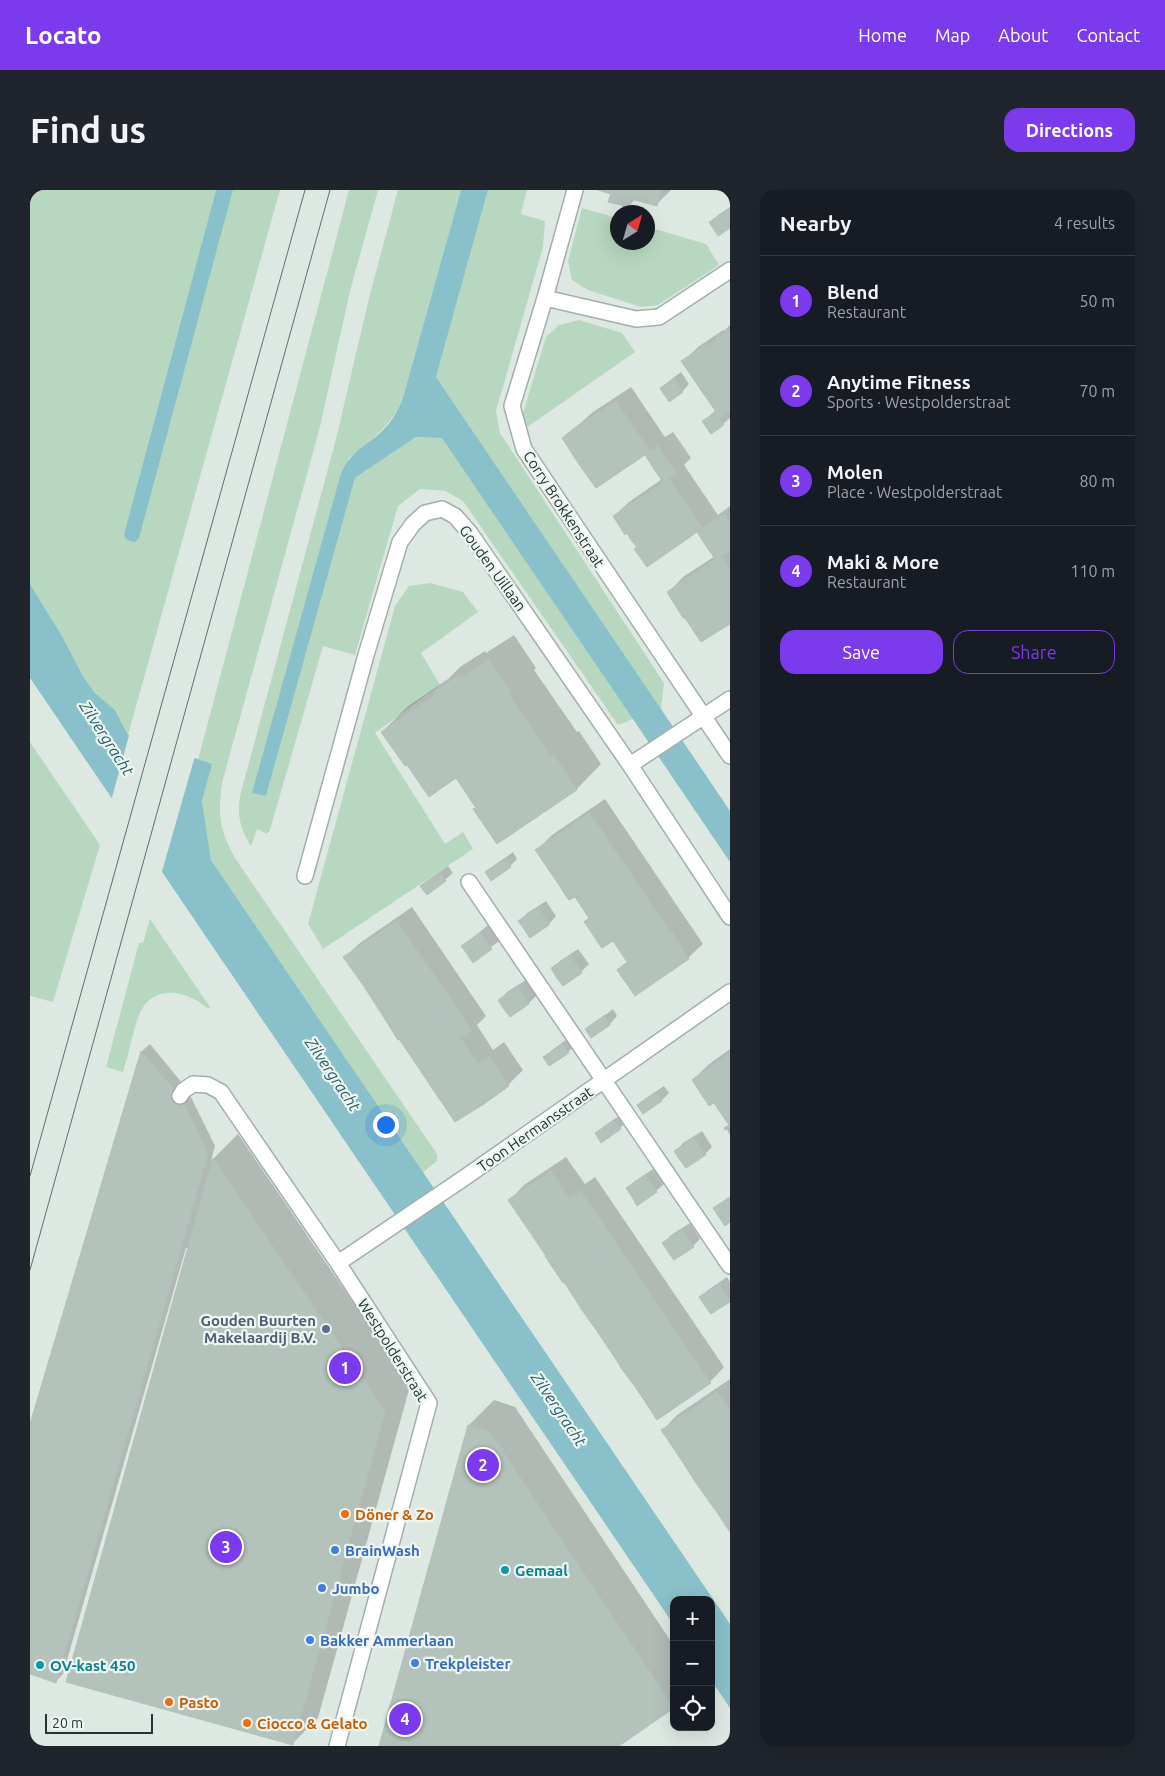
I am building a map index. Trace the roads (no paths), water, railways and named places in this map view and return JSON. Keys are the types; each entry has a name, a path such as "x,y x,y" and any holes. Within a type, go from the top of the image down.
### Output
{"street":[{"name":"Corry Brokkenstraat","path":"575,190 512,406 524,449 730,756"},
{"path":"545,298 636,319 659,317 730,270"},
{"name":"Gouden Uillaan","path":"305,876 394,558 400,542 413,524 425,513 442,509 455,516 470,533 630,765 730,916"},
{"path":"630,765 730,699"},
{"path":"469,882 730,1266"},
{"name":"Toon Hermansstraat","path":"338,1263 392,1228 730,992"},
{"name":"Westpolderstraat","path":"180,1096 192,1084 208,1085 221,1092 338,1263 429,1403 337,1746"}],"water":[{"path":"216,190 233,190 139,538 135,542 127,539 124,534"},
{"path":"461,190 488,190 436,377 730,811 730,862 442,438 416,437 355,478 266,796 252,793 340,477 353,455 388,425 402,401"},
{"name":"Zilvergracht","path":"30,584 62,636 84,678 95,693 115,710 128,735 212,764 202,801 211,860 711,1596 670,1596 670,1619 30,678"},
{"path":"715,1602 730,1624 730,1708 715,1686"}],"tram line":[{"path":"30,1176 305,190"},
{"path":"30,1270 330,190"}],"place":[{"name":"Gouden Buurten Makelaardij B.V.","path":"326,1329"},
{"name":"Blend","path":"345,1368"},
{"name":"Anytime Fitness","path":"483,1465"},
{"name":"Döner & Zo","path":"345,1514"},
{"name":"Molen","path":"226,1547"},
{"name":"BrainWash","path":"335,1550"},
{"name":"Gemaal","path":"505,1570"},
{"name":"Jumbo","path":"322,1588"},
{"name":"Bakker Ammerlaan","path":"310,1640"},
{"name":"Trekpleister","path":"415,1663"},
{"name":"OV-kast 450","path":"40,1665"},
{"name":"Pasto","path":"169,1702"},
{"name":"Maki & More","path":"405,1719"},
{"name":"Ciocco & Gelato","path":"247,1723"}]}
